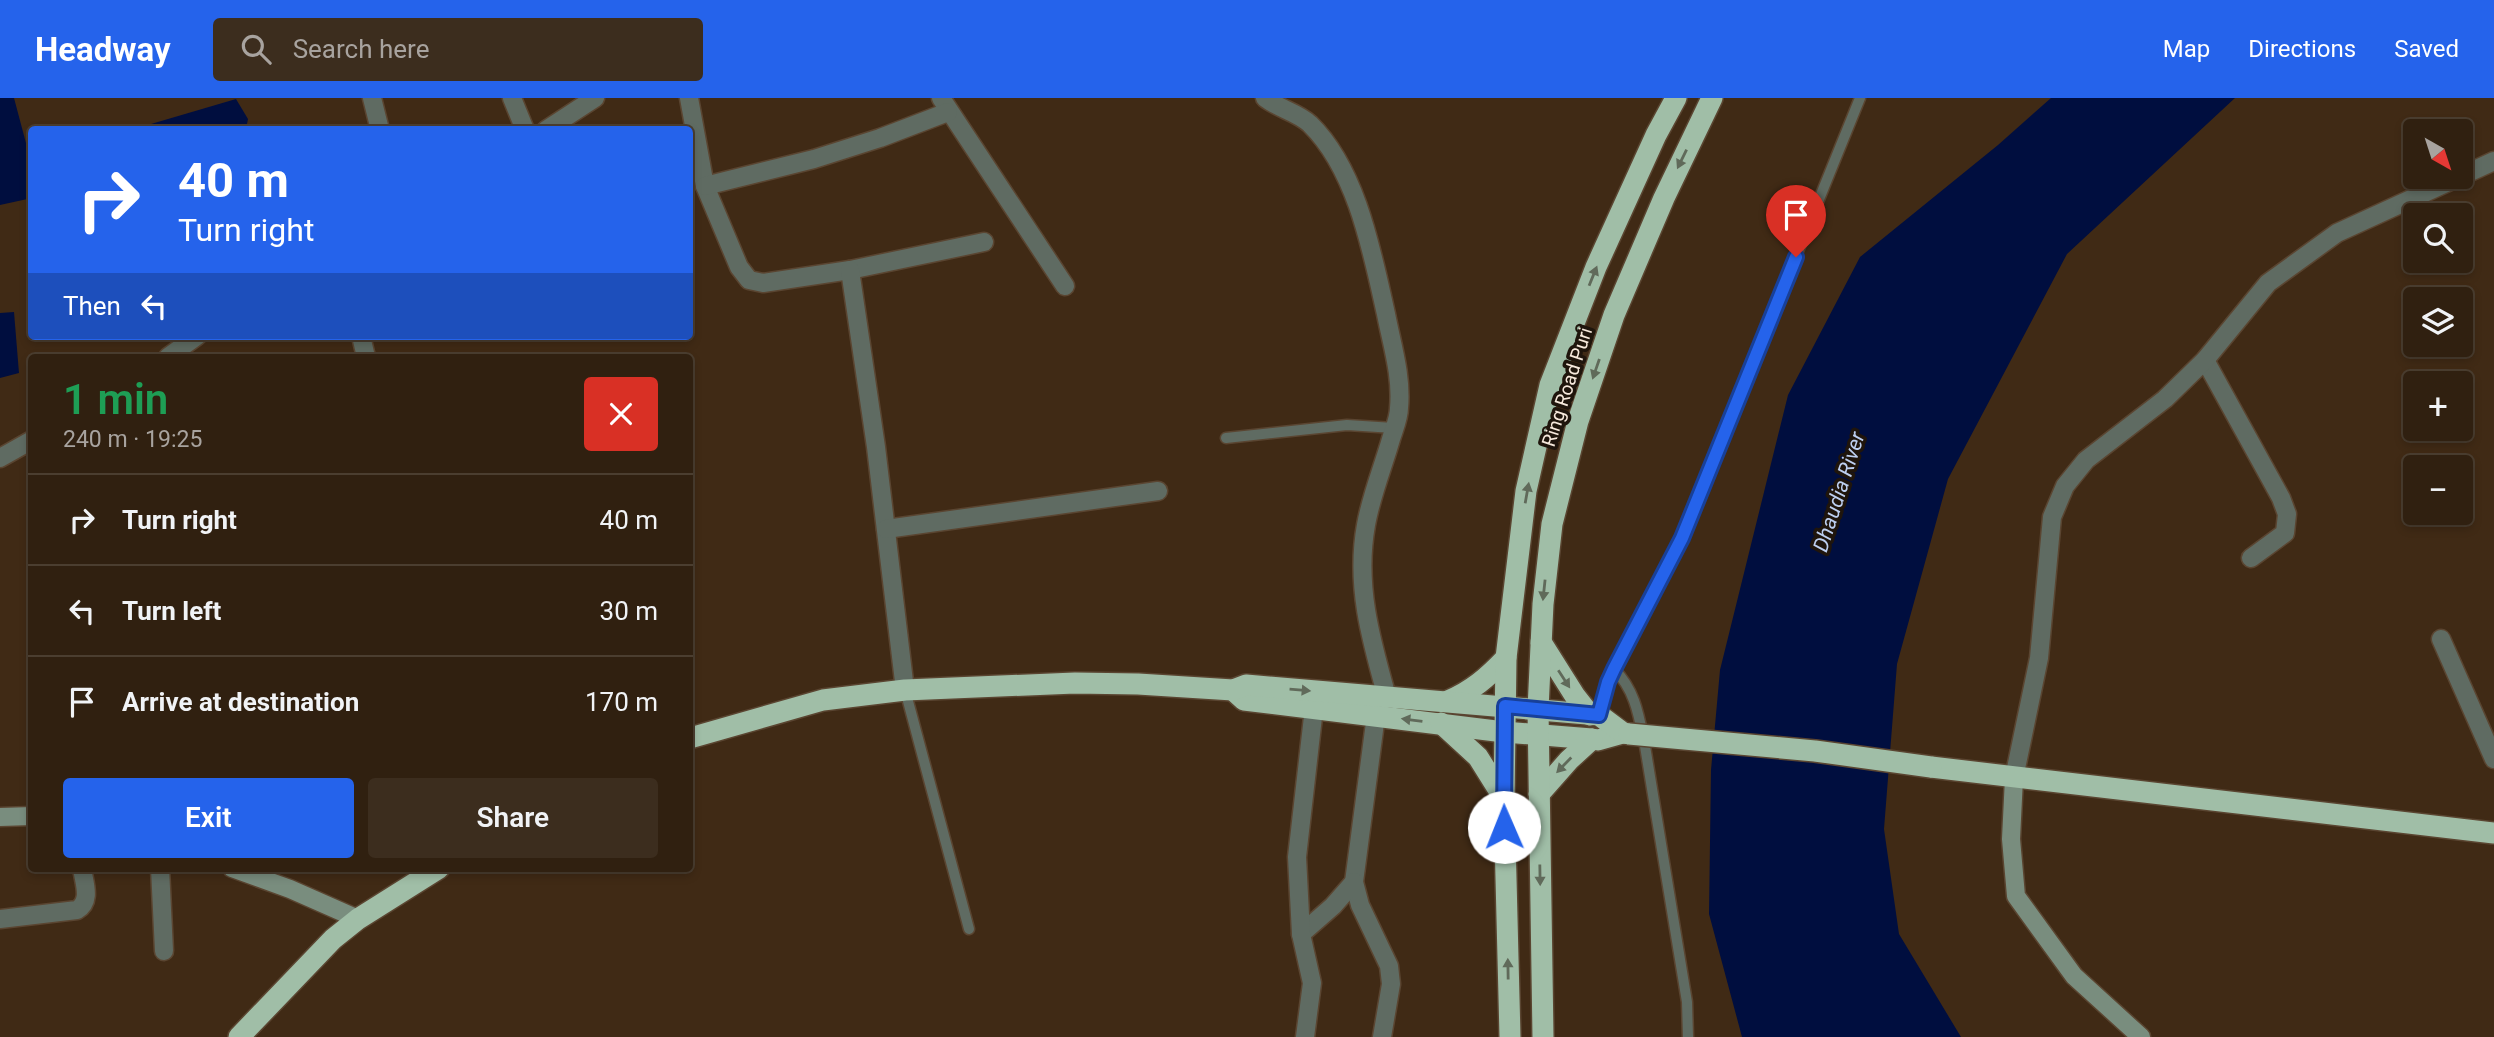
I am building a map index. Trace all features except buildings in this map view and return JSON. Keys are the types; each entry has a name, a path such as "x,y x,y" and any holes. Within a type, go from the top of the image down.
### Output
{"highway":[{"name":"Ring Road Puri","path":"1510,1037 1504,799 1506,658 1526,491 1550,386 1596,267 1656,135 1676,98"},
{"name":"Ring Road Puri","path":"1543,1037 1538,709 1552,524 1578,421 1614,315 1664,198 1712,98"},
{"path":"1541,642 1575,696 1595,715 1626,733"},
{"path":"1444,713 1480,684 1506,658"},
{"path":"693,737 823,701 905,690 1075,683 1233,690 1246,685 1444,713 1504,732 1598,740 1626,733 1815,751 2014,778 2494,832"},
{"path":"1233,690 1244,700 1314,708 1381,706"},
{"path":"1444,713 1505,706 1595,715"},
{"path":"1444,713 1478,757 1504,799"},
{"path":"1539,794 1591,739"},
{"path":"239,1037 333,939 358,919 433,872"}],"street":[{"path":"372,98 379,126"},
{"path":"512,98 523,126"},
{"path":"552,126 595,98"},
{"path":"689,98 705,186 739,267 749,280 763,284 850,270 984,242"},
{"path":"1265,98 1289,109 1309,123 1328,145 1349,184 1363,220 1375,267 1400,390 1399,412 1366,525 1362,570 1363,601 1381,706 1354,882 1360,905 1389,966 1391,985 1382,1037"},
{"path":"705,186 814,159 880,138 945,105 1065,286"},
{"path":"2141,1037 2074,976 2016,896 2011,839 2014,778 2039,658 2052,517 2065,486 2086,460 2165,399 2205,360 2268,283 2337,233 2494,161"},
{"path":"850,270 905,690"},
{"path":"172,354 192,340"},
{"path":"2205,360 2281,498 2287,514 2285,533 2251,558"},
{"path":"0,458 28,442"},
{"path":"886,529 1158,491"},
{"path":"2441,639 2494,759"},
{"path":"1305,1037 1311,983 1301,934 1297,857 1314,708"},
{"path":"0,817 28,816"},
{"path":"0,919 77,910 84,906 86,901 82,872"},
{"path":"160,872 164,951"},
{"path":"243,872 358,919"},
{"path":"1301,934 1333,906 1354,882"}],"lane":[{"path":"1595,715 1614,669 1682,538 1860,98"},
{"path":"1226,438 1347,425 1394,428"},
{"path":"1614,669 1631,690 1637,705 1687,1002 1688,1037"},
{"path":"905,690 969,929"}],"water":[{"path":"0,98 14,98 28,151 28,199 0,205"},
{"name":"Dhaudia River","path":"2051,98 2235,98 2067,254 1948,479 1897,664 1884,829 1899,934 1961,1037 1742,1037 1709,914 1711,770 1720,670 1788,395 1860,257 1998,145"},
{"path":"236,99 248,119 247,126 151,124"},
{"path":"14,312 19,373 0,378 0,313"}],"route":[{"path":"1504,827 1505,706 1599,715 1614,669 1682,538 1796,257"}]}
